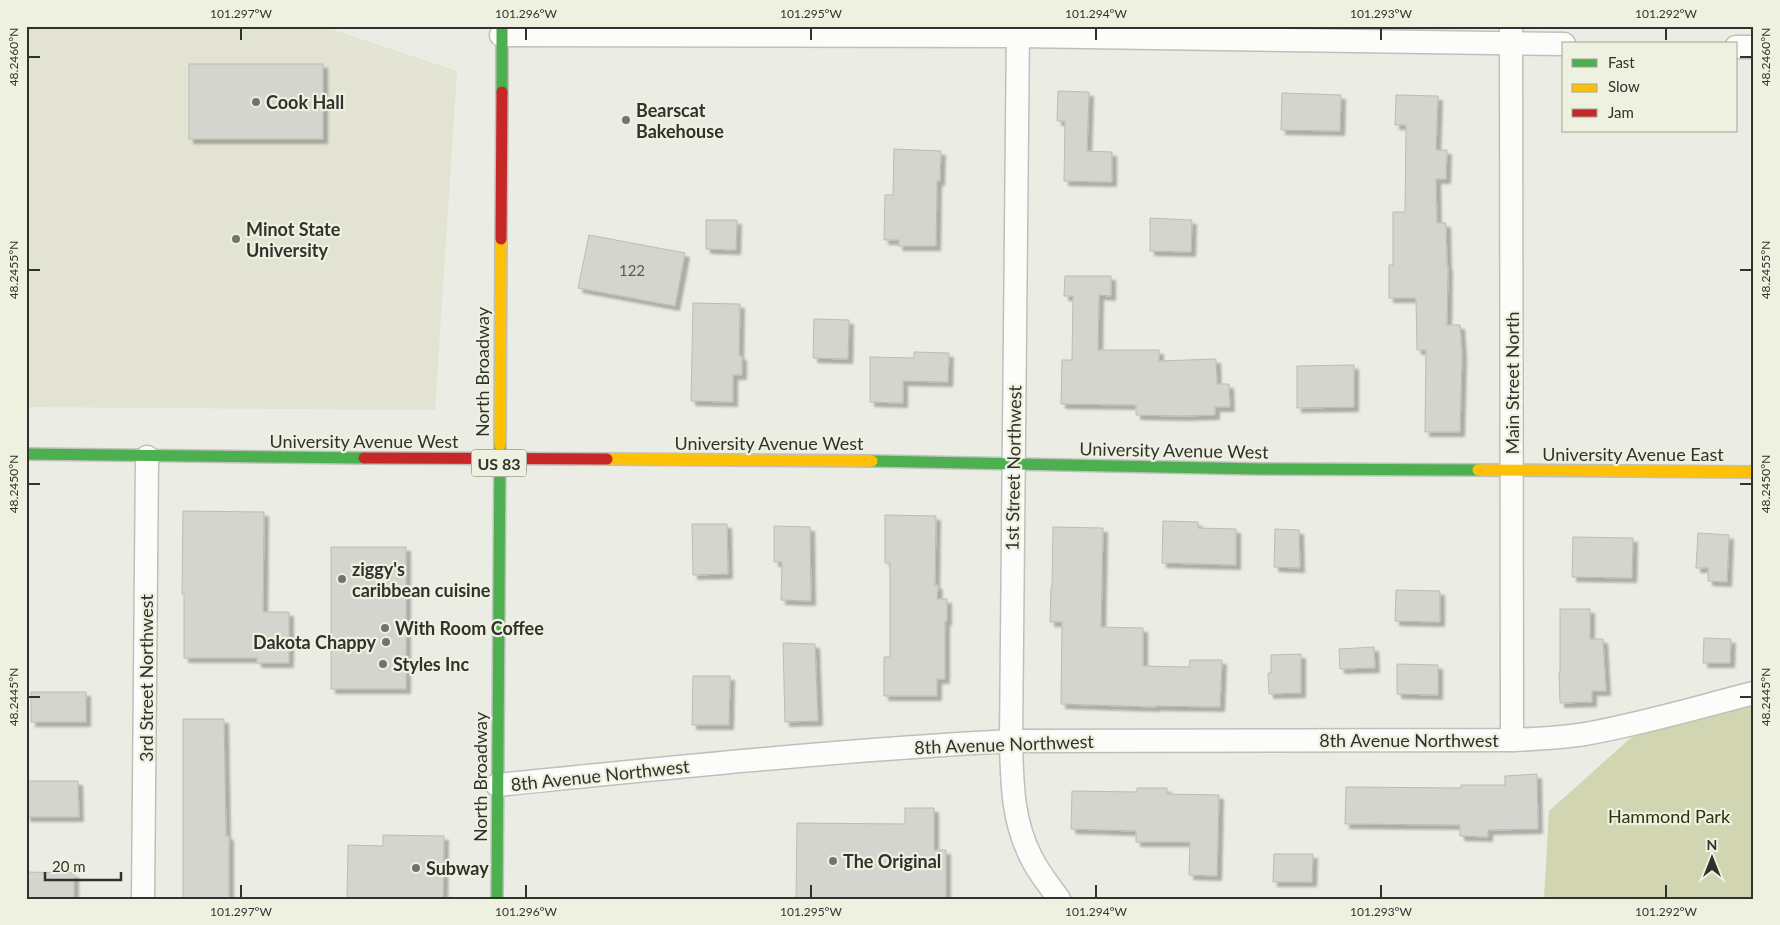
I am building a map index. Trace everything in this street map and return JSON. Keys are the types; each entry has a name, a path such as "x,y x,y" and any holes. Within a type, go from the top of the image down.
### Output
{"street":[{"path":"502,31 1018,31 1511,35 1562,44"},
{"name":"North Broadway","path":"496,899 502,31"},
{"name":"1st Street Northwest","path":"1018,31 1011,741 1013,792 1019,828 1031,858 1059,899"},
{"name":"Main Street North","path":"1511,35 1512,740"},
{"path":"1738,47 1754,47"},
{"name":"University Avenue West","path":"26,454 147,457 760,460 1250,469 1512,471"},
{"name":"3rd Street Northwest","path":"143,899 147,457"},
{"name":"University Avenue East","path":"1512,471 1754,472"},
{"name":"8th Avenue Northwest","path":"497,785 757,760 1011,741 1512,740 1560,737 1585,734 1652,719 1754,693"}],"shaded area":[{"name":"Minot State University","path":"26,26 322,26 457,71 435,410 26,407"}],"green space":[{"name":"Hammond Park","path":"1754,705 1754,899 1544,899 1549,811 1652,719"}],"building":[{"name":"Cook Hall","path":"189,64 323,64 323,139 189,139"},
{"path":"1058,91 1089,92 1087,151 1112,152 1112,182 1064,181 1065,121 1057,121"},
{"path":"1282,93 1341,95 1340,131 1281,130"},
{"path":"1396,95 1438,96 1436,150 1447,150 1446,179 1436,179 1437,223 1446,223 1448,266 1447,325 1460,325 1462,354 1460,432 1425,432 1426,350 1417,350 1416,298 1389,298 1389,265 1393,265 1393,212 1405,212 1406,125 1395,125"},
{"path":"894,149 941,151 940,181 937,181 936,246 898,246 899,240 884,240 885,195 893,195"},
{"path":"1150,218 1192,220 1191,252 1150,251"},
{"path":"706,220 737,220 736,250 706,249"},
{"path":"589,235 685,253 675,306 578,288"},
{"path":"1065,276 1111,276 1111,296 1099,295 1098,350 1159,350 1159,361 1216,359 1217,384 1229,384 1230,407 1215,407 1215,415 1182,416 1136,415 1136,405 1061,404 1062,360 1072,360 1073,296 1064,296"},
{"path":"693,303 740,304 739,356 742,356 742,375 733,375 733,402 691,401"},
{"path":"814,319 849,320 848,359 813,358"},
{"path":"914,352 949,353 948,382 903,381 903,403 870,402 870,357 914,358"},
{"path":"1354,365 1354,407 1297,408 1297,366"},
{"path":"183,511 264,512 263,612 289,612 289,663 257,663 257,658 184,658 184,594 182,594"},
{"path":"885,515 936,516 935,585 938,585 937,599 947,599 945,679 937,679 937,696 884,696 884,657 890,657 890,563 885,563"},
{"path":"1163,521 1198,522 1198,528 1236,529 1236,565 1162,563"},
{"path":"692,524 727,524 728,574 693,575"},
{"path":"774,526 810,527 811,601 781,600 782,562 774,562"},
{"path":"1053,527 1103,528 1101,627 1143,628 1143,666 1189,667 1190,660 1222,660 1220,707 1061,704 1062,622 1050,622"},
{"path":"1275,529 1299,530 1300,568 1274,567"},
{"path":"1698,533 1729,535 1727,582 1708,581 1708,568 1696,568"},
{"path":"1573,537 1633,538 1632,578 1572,577"},
{"path":"331,547 406,547 406,689 331,689"},
{"path":"1396,590 1440,591 1440,622 1395,621"},
{"path":"1560,609 1590,609 1590,639 1603,639 1606,691 1592,691 1592,702 1560,703"},
{"path":"1704,638 1731,639 1730,663 1703,663"},
{"path":"783,643 815,644 818,721 785,722"},
{"path":"1374,647 1375,668 1340,669 1339,649"},
{"path":"1301,654 1301,693 1269,694 1268,673 1271,673 1271,655"},
{"path":"1397,664 1438,665 1438,695 1397,694"},
{"path":"693,676 730,676 729,725 692,725"},
{"path":"31,692 86,692 86,722 31,722"},
{"path":"183,719 224,719 226,836 229,836 229,899 183,899"},
{"path":"1537,774 1538,829 1488,830 1488,837 1460,836 1460,825 1345,824 1346,787 1461,788 1461,785 1505,785 1505,776"},
{"path":"26,781 78,781 79,817 26,817"},
{"path":"1137,788 1167,788 1167,794 1219,795 1217,876 1189,875 1190,842 1136,842 1136,831 1071,829 1072,791 1137,792"},
{"path":"905,808 934,808 934,850 946,850 946,899 796,899 797,823 905,824"},
{"path":"383,835 444,836 443,899 347,899 348,845 383,846"},
{"path":"1274,854 1313,854 1312,882 1273,882"},
{"path":"26,872 74,873 74,899 26,899"}],"traffic: fast":[{"path":"502,26 502,92"},
{"path":"497,899 500,445"},
{"path":"26,454 364,458"},
{"path":"872,461 1260,469 1478,470"}],"traffic: slow":[{"path":"500,445 501,239"},
{"path":"607,459 872,461"},
{"path":"1478,470 1754,472"}],"traffic: jam":[{"path":"501,239 502,92"},
{"path":"364,458 607,459"}],"place":[{"name":"Cook Hall","path":"256,102"},
{"name":"Bearscat Bakehouse","path":"626,120"},
{"name":"Minot State University","path":"236,239"},
{"name":"ziggy's caribbean cuisine","path":"342,579"},
{"name":"With Room Coffee","path":"385,628"},
{"name":"Dakota Chappy","path":"386,642"},
{"name":"Styles Inc","path":"383,664"},
{"name":"The Original","path":"833,861"},
{"name":"Subway","path":"416,868"}]}
